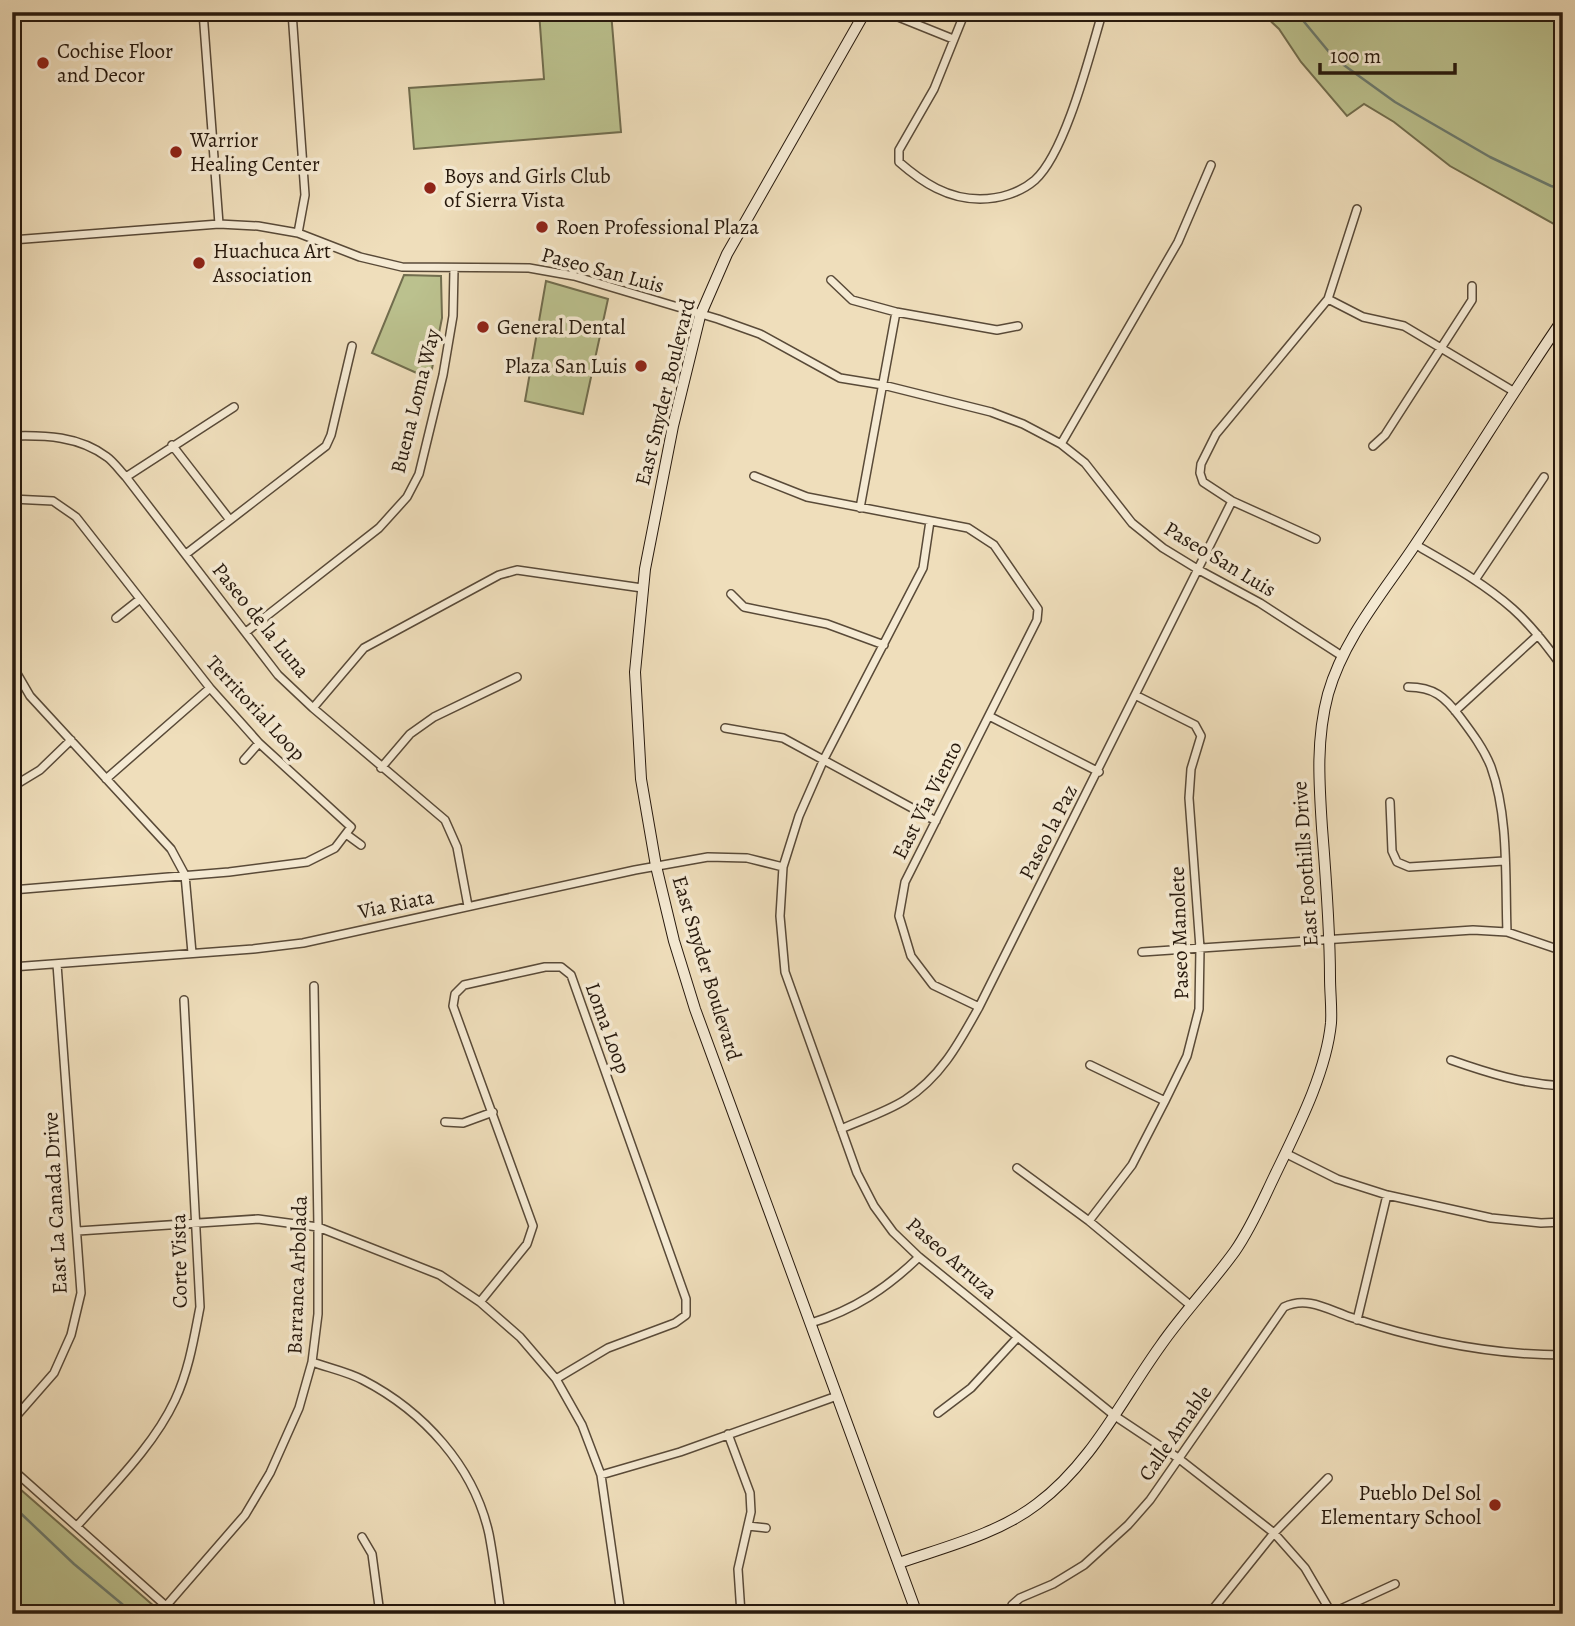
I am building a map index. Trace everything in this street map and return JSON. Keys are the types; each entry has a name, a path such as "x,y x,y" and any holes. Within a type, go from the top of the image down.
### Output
{"street":[{"path":"203,12 219,224"},
{"path":"292,12 305,195 298,233"},
{"name":"East Snyder Boulevard","path":"865,12 727,254 700,316 673,426 642,588 635,672 641,779 656,866 674,941 695,1009 917,1614"},
{"path":"886,12 953,39"},
{"path":"965,12 934,89 899,150 899,162 912,174 943,192 963,199 990,199 1015,193 1035,180 1050,162 1074,105 1101,12"},
{"path":"1061,444 1178,242 1211,164"},
{"path":"1316,539 1232,501 1203,482 1201,464 1216,434 1328,299 1357,209"},
{"name":"Paseo San Luis","path":"12,240 219,224 258,226 298,233 360,257 402,268 529,268 574,276 760,334 840,378 883,385 991,412 1023,424 1061,444 1085,463 1132,523 1163,548 1260,603 1342,656"},
{"name":"Buena Loma Way","path":"246,632 379,528 407,498 419,474 443,375 453,316 454,269"},
{"path":"831,281 852,300 896,312 997,330 1018,326"},
{"path":"1373,446 1385,435 1443,347 1472,300 1472,286"},
{"path":"1328,299 1363,317 1404,326 1513,391"},
{"path":"860,508 896,312"},
{"name":"East Foothills Drive","path":"899,1563 991,1530 1035,1506 1060,1485 1115,1416 1159,1347 1190,1305 1236,1250 1285,1153 1318,1077 1331,1025 1330,940 1318,759 1329,691 1342,656 1360,625 1416,545 1513,391 1563,319"},
{"path":"186,554 326,446 352,346"},
{"path":"126,477 234,407"},
{"name":"Paseo de la Luna","path":"12,436 48,435 78,442 107,457 126,477 278,674 313,708 445,820 457,847 468,906"},
{"path":"172,445 230,520"},
{"name":"East Via Viento","path":"754,476 807,497 968,528 994,545 1038,609 1037,620 905,883 899,915 911,956 933,985 979,1007"},
{"path":"1475,580 1544,477"},
{"name":"Territorial Loop","path":"12,499 53,501 76,517 210,688 259,743 351,827 346,834"},
{"name":"Paseo la Paz","path":"841,1129 904,1101 926,1084 948,1061 979,1007 1099,772 1232,501"},
{"name":"Paseo Arruza","path":"929,521 923,568 824,759 799,816 783,867 780,916 785,972 857,1173 874,1206 893,1232 919,1257 1115,1416 1178,1458 1274,1533 1305,1568 1332,1613"},
{"path":"1416,545 1475,580 1512,608 1538,635 1563,668"},
{"path":"313,708 364,648 499,575 517,570 642,588"},
{"path":"731,594 744,607 827,624 884,645"},
{"path":"116,618 140,599"},
{"path":"1455,710 1538,635"},
{"path":"13,668 30,696 171,849 185,875 192,953"},
{"path":"382,768 410,734 434,717 517,677"},
{"path":"1408,687 1424,687 1442,696 1477,740 1491,766 1501,803 1507,932"},
{"path":"106,779 210,688"},
{"name":"Paseo Manolete","path":"1089,1221 1132,1165 1166,1101 1187,1056 1199,1009 1200,948 1189,798 1191,769 1201,736 1195,725 1137,696"},
{"path":"989,716 1099,772"},
{"path":"725,728 783,738 936,821"},
{"path":"12,787 40,771 71,740"},
{"path":"244,760 259,743"},
{"path":"1390,802 1392,851 1397,862 1409,867 1504,861"},
{"path":"12,890 229,872 307,862 335,848 346,834 361,845"},
{"name":"Via Riata","path":"12,967 303,943 708,857 747,858 783,867"},
{"path":"1142,952 1473,930 1507,932 1563,951"},
{"name":"East La Canada Drive","path":"12,1421 54,1373 71,1335 80,1293 78,1231 57,964"},
{"name":"Loma Loop","path":"480,1302 527,1244 533,1226 453,1006 455,994 464,985 545,967 561,967 571,975 576,988 686,1298 686,1315 675,1323 608,1348 555,1379"},
{"name":"Barranca Arbolada","path":"166,1606 251,1505 285,1442 299,1408 312,1362 318,1314 314,986"},
{"name":"Corte Vista","path":"77,1526 149,1443 175,1400 192,1354 200,1307 184,1000"},
{"path":"1451,1060 1502,1078 1538,1085 1563,1086"},
{"path":"1090,1065 1166,1101"},
{"path":"445,1122 463,1123 493,1112"},
{"path":"1285,1153 1337,1179 1387,1195 1492,1218 1541,1223 1563,1222"},
{"path":"1017,1168 1089,1221 1190,1305"},
{"path":"1357,1320 1387,1195"},
{"path":"78,1231 258,1219 318,1227 440,1275 480,1302 520,1336 555,1379 582,1425 601,1475 621,1613 603,1614"},
{"path":"811,1323 868,1300 894,1281 919,1257"},
{"name":"Calle Amable","path":"1011,1614 1012,1605 1020,1598 1053,1584 1084,1565 1150,1500 1283,1307 1295,1301 1308,1301 1357,1320 1457,1346 1526,1355 1563,1355"},
{"path":"938,1413 971,1388 1017,1338"},
{"path":"312,1362 361,1378 396,1399 432,1429 455,1458 475,1495 488,1531 501,1614"},
{"path":"601,1475 680,1452 836,1396"},
{"path":"728,1434 750,1493 751,1512 738,1569 741,1614"},
{"path":"12,1469 176,1614"},
{"path":"1209,1614 1274,1533 1328,1478"},
{"path":"748,1526 766,1528"},
{"path":"362,1537 372,1554 380,1614"},
{"path":"1332,1613 1395,1584"}],"green space":[{"path":"539,12 611,12 621,132 414,149 409,88 544,79"},
{"path":"1261,12 1563,12 1563,229 1450,166 1394,122 1364,104 1347,116 1301,62 1279,29"},
{"path":"404,275 441,276 442,318 430,379 372,353"},
{"path":"546,281 608,299 583,414 525,401"},
{"path":"12,1482 163,1614 12,1614"}],"waterway":[{"path":"1296,12 1334,58 1395,102 1490,157 1563,189"},
{"path":"12,1505 74,1564 134,1614"}],"place":[{"name":"Cochise Floor and Decor","path":"43,63"},
{"name":"Warrior Healing Center","path":"176,152"},
{"name":"Boys and Girls Club of Sierra Vista","path":"430,188"},
{"name":"Roen Professional Plaza","path":"542,227"},
{"name":"Huachuca Art Association","path":"199,263"},
{"name":"General Dental","path":"483,327"},
{"name":"Plaza San Luis","path":"641,366"},
{"name":"Pueblo Del Sol Elementary School","path":"1495,1505"}]}
